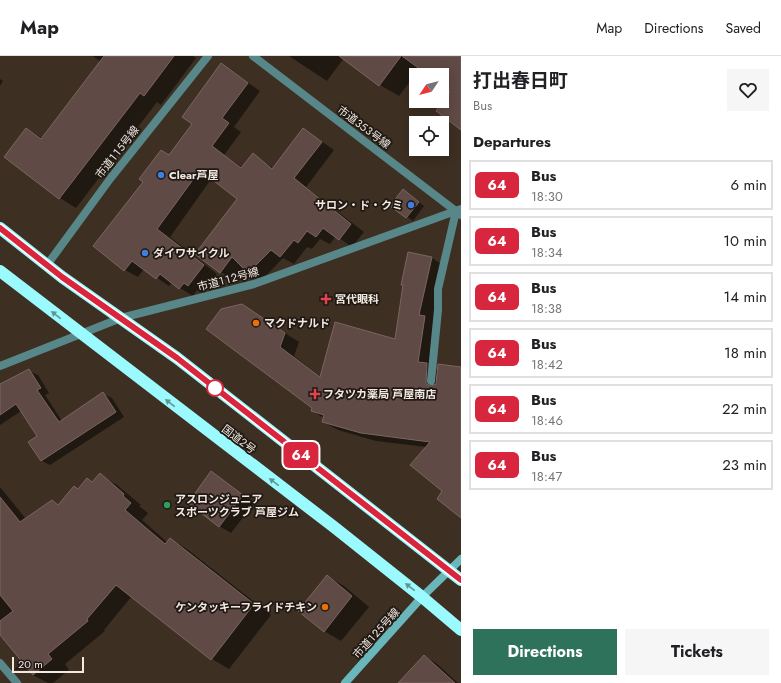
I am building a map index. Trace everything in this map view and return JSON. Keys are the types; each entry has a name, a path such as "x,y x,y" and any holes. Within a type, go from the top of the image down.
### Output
{"highway":[{"path":"0,228 47,265 177,358 461,580"},
{"name":"国道2号","path":"0,271 422,597 461,630"}],"street":[{"name":"市道１１５号線","path":"47,265 110,179 208,56"},
{"name":"市道３５３号線","path":"252,56 459,212"},
{"name":"市道１１２号線","path":"0,366 120,318 254,284 459,212"},
{"path":"431,380 438,310 438,289 459,212"},
{"name":"市道１２５号線","path":"345,683 422,597 461,559"},
{"path":"0,663 17,683"}],"building":[{"path":"104,56 174,56 144,96 140,93 59,199 4,157 26,128 41,139"},
{"path":"339,56 401,56 379,86"},
{"path":"402,56 461,56 461,130 449,121 449,116 443,116 436,111 438,108 449,108 449,68 418,68"},
{"path":"221,63 248,83 222,118 229,123 212,146 241,168 253,153 272,169 303,128 322,142 294,178 351,224 339,240 323,228 316,237 307,231 298,243 294,240 280,257 271,250 248,273 232,257 220,273 195,254 237,199 200,170 157,229 204,265 188,286 184,283 179,289 160,274 156,279 132,261 124,271 93,246 143,182 139,179 161,150 169,155 192,124 182,117"},
{"path":"403,189 419,202 406,218 390,206"},
{"path":"408,252 432,257 419,315 425,316 418,362 427,363 426,384 431,386 436,384 438,364 461,367 461,518 437,499 442,491 410,465 430,442 361,433 322,422 324,415 311,411 312,408 206,329 221,309 242,304 285,333 280,347 320,377 335,322 395,339 403,285 401,285"},
{"path":"29,369 41,388 37,390 59,422 103,392 116,412 41,461 28,442 37,436 16,404 0,415 0,384"},
{"path":"211,471 243,495 219,527 188,503"},
{"path":"100,473 124,494 123,496 131,503 125,510 165,544 170,538 254,604 211,660 116,585 87,619 88,621 48,654 52,659 33,675 0,635 0,621 13,611 0,595 0,497 20,522 52,500 58,505 74,486 78,489 87,478 92,482"},
{"path":"327,575 352,596 324,632 298,611"},
{"path":"424,655 455,683 398,683"}],"bus line":[{"name":"64","path":"0,228 62,277 177,358 461,580"}],"place":[{"name":"Clear芦屋","path":"161,175"},
{"name":"サロン・ド・クミ","path":"411,205"},
{"name":"ダイワサイクル","path":"145,253"},
{"name":"宮代眼科","path":"326,299"},
{"name":"マクドナルド","path":"256,323"},
{"name":"フタツカ薬局 芦屋南店","path":"315,394"},
{"name":"アスロンジュニア スポーツクラブ 芦屋ジム","path":"167,505"},
{"name":"ケンタッキーフライドチキン","path":"325,607"}]}
